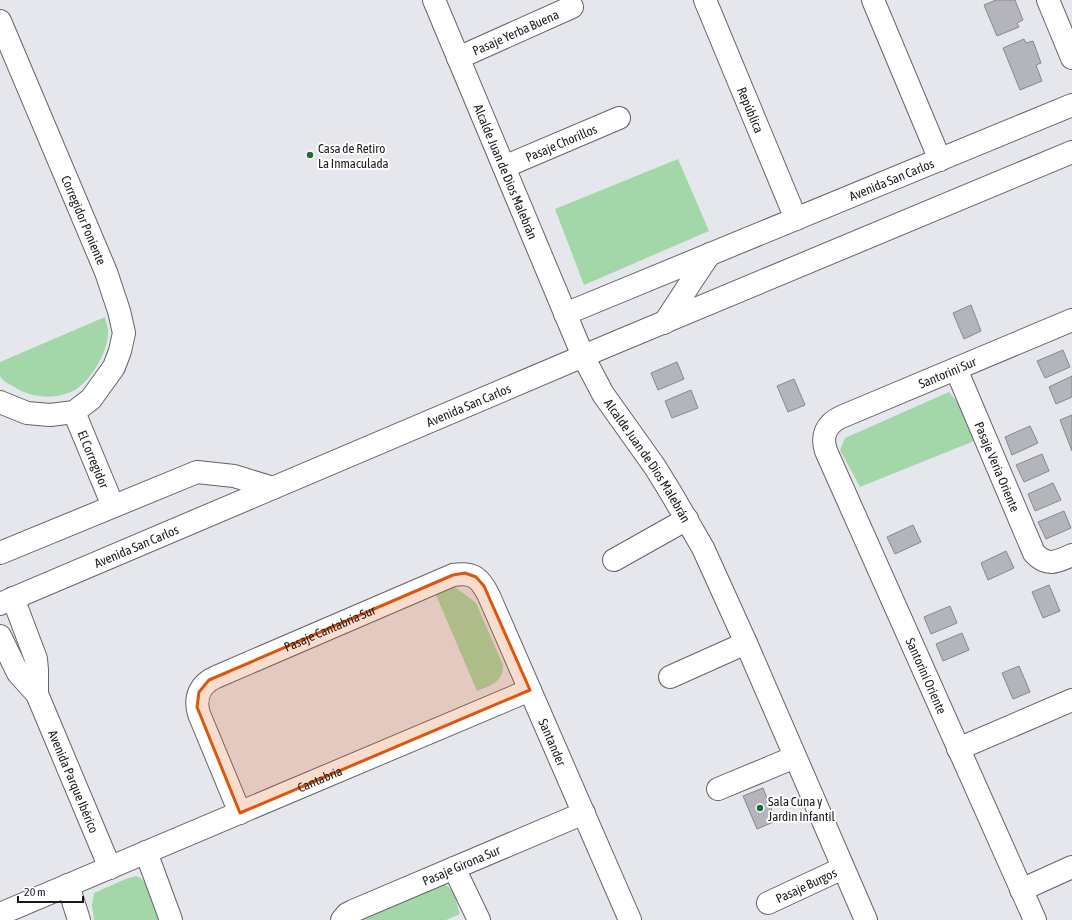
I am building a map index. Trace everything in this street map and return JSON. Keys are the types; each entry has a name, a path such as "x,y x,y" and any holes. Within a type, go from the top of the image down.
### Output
{"street":[{"name":"Alcalde Juan de Dios Malebrán","path":"434,0 583,356 603,394 655,467 703,548 746,643 866,920"},
{"name":"República","path":"705,0 796,219"},
{"path":"873,0 940,160"},
{"path":"1048,0 1072,58"},
{"name":"Pasaje Yerba Buena","path":"458,58 572,7"},
{"name":"Corregidor Poniente","path":"0,21 106,272 119,311 124,333 120,351 114,367 91,399 74,412"},
{"name":"Avenida San Carlos","path":"565,314 1072,105"},
{"name":"Pasaje Chorillos","path":"504,167 619,118"},
{"name":"Avenida San Carlos","path":"7,601 583,356 1072,152"},
{"path":"664,322 682,298 694,276 710,254"},
{"path":"694,276 702,293 709,296 724,298"},
{"name":"Santorini Sur","path":"826,430 830,424 841,417 1072,320"},
{"name":"Pasaje Veria Oriente","path":"956,369 1034,553 1044,561 1055,562 1072,555"},
{"path":"0,402 27,413 50,416 74,412"},
{"name":"El Corregidor","path":"74,412 113,506"},
{"name":"Santorini Oriente","path":"826,430 824,444 826,451 1035,920"},
{"path":"0,553 197,472 234,476 272,488"},
{"path":"614,560 686,519"},
{"name":"Santander","path":"465,573 476,577 484,586 630,920"},
{"name":"Pasaje Cantabria Sur","path":"240,813 199,714 197,707 199,692 203,685 209,680 453,575 465,573"},
{"name":"Avenida Parque Ibérico","path":"7,601 36,659 38,670 38,694 110,868"},
{"name":"Avenida Parque Ibérico","path":"0,636 18,674 38,694"},
{"path":"670,677 746,643"},
{"name":"Cantabria","path":"0,914 530,690"},
{"path":"958,749 1072,700"},
{"path":"718,788 795,757"},
{"name":"Pasaje Girona Sur","path":"342,920 347,914 353,911 584,813"},
{"path":"146,852 171,920"},
{"path":"1021,890 1072,867"},
{"path":"454,868 479,920"},
{"name":"Pasaje Burgos","path":"768,903 843,868"},
{"path":"68,885 79,920"}],"highlighted area":[{"path":"465,573 476,577 484,586 530,690 240,813 197,707 199,692 209,680 453,575"}],"green space":[{"path":"678,159 709,231 584,285 555,209"},
{"path":"105,317 108,337 103,355 93,373 80,387 57,396 49,397 33,395 18,389 4,381 1,377 0,362"},
{"path":"949,392 958,403 974,441 860,487 840,450 845,438"},
{"path":"455,587 476,603 503,665 501,675 496,682 477,691 436,595"},
{"path":"137,876 142,879 149,889 160,920 94,920 92,905 94,893 128,878"},
{"path":"438,882 444,884 452,890 460,914 446,920 353,920"}],"building":[{"path":"996,0 1015,0 1023,20 1017,23 1019,27 997,36 984,5"},
{"path":"1024,39 1026,43 1033,41 1041,63 1036,65 1042,81 1020,90 1003,48"},
{"path":"971,305 981,331 964,339 953,313"},
{"path":"1063,350 1070,367 1045,378 1037,361"},
{"path":"677,362 684,379 658,390 651,373"},
{"path":"1072,376 1072,397 1056,404 1049,387"},
{"path":"794,379 805,405 788,412 777,386"},
{"path":"691,390 698,408 672,418 665,401"},
{"path":"1072,415 1072,451 1060,420"},
{"path":"1030,426 1038,443 1012,455 1005,437"},
{"path":"1042,454 1049,471 1024,482 1016,465"},
{"path":"1053,483 1061,500 1035,511 1028,494"},
{"path":"1064,511 1071,528 1046,539 1038,522"},
{"path":"913,525 921,542 895,554 887,537"},
{"path":"1006,551 1014,568 988,580 981,563"},
{"path":"1049,585 1060,611 1043,618 1032,592"},
{"path":"950,606 957,623 931,634 924,617"},
{"path":"962,633 969,650 943,661 936,644"},
{"path":"1019,666 1030,692 1013,699 1002,673"},
{"name":"Sala Cuna y Jardin Infantil","path":"763,788 776,821 757,829 743,796"}],"place":[{"name":"Casa de Retiro La Inmaculada","path":"310,155"},
{"name":"Sala Cuna y Jardin Infantil","path":"760,808"}]}
